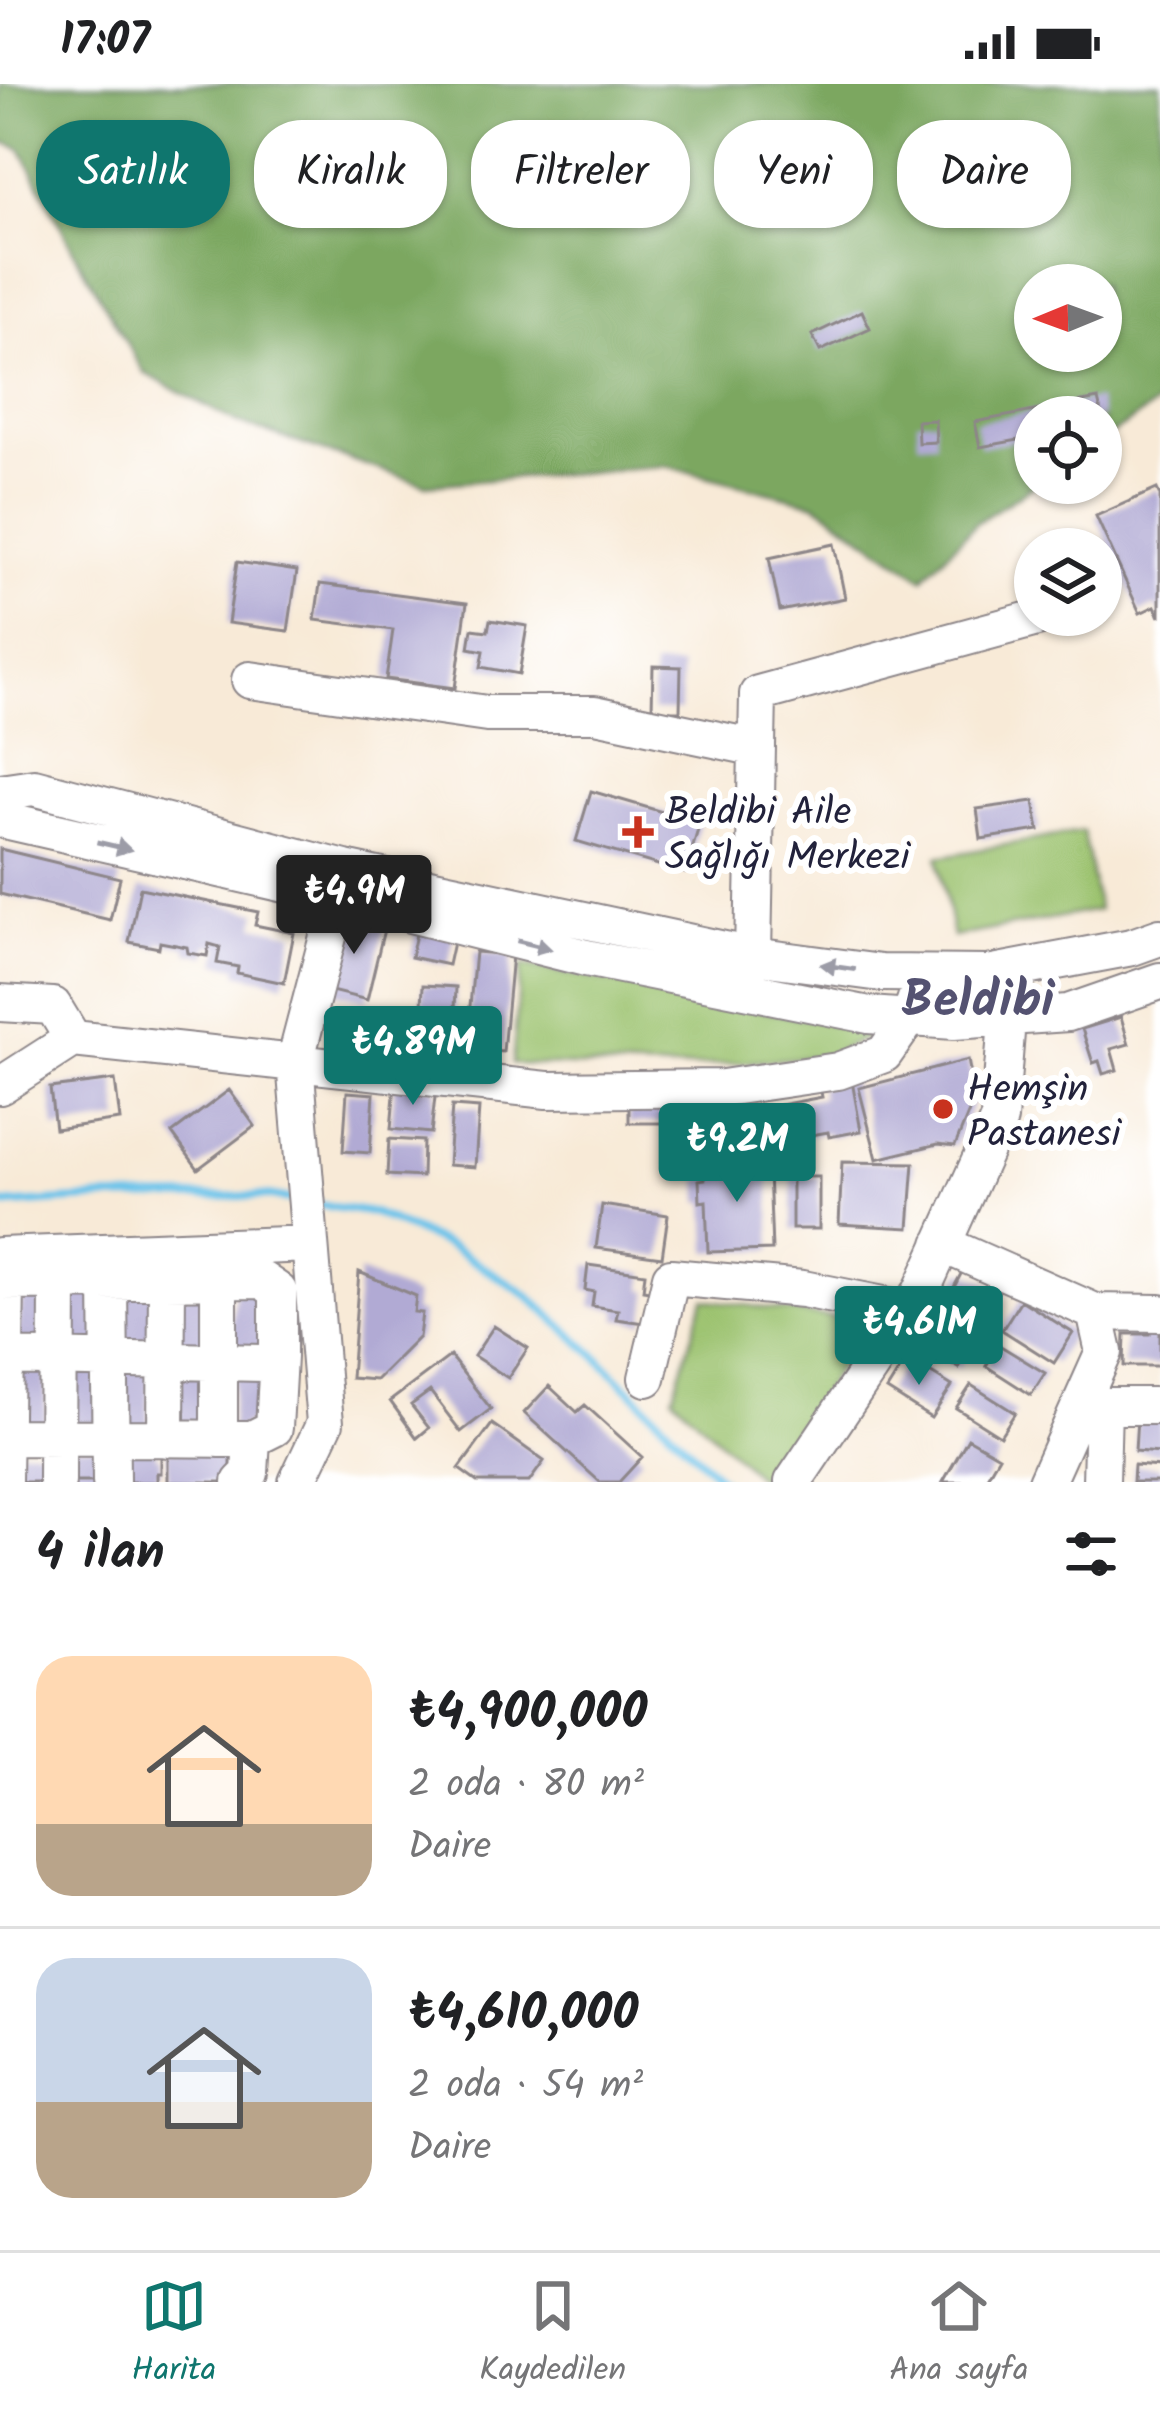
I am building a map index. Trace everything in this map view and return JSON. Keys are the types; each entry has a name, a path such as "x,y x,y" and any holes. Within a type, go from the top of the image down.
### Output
{"street":[{"path":"753,956 758,694 1014,624"},
{"path":"250,680 487,714 595,714 758,748"},
{"path":"0,792 34,787 586,958 869,1015 954,1021 1068,1013 1160,981"},
{"path":"0,819 716,950 881,973 988,974 1160,937"},
{"path":"297,1482 325,1423 295,1062 342,883"},
{"path":"793,1482 921,1292 999,1119 1010,1017 1009,970"},
{"path":"0,1086 74,1039 547,1090 723,1088 838,1071 884,1054 910,1017 924,974"},
{"path":"0,1003 53,1006 74,1039"},
{"path":"2,1274 310,1244"},
{"path":"942,1244 1108,1312 1160,1313"},
{"path":"2,1274 58,1282 262,1280 278,1292 274,1428 236,1439 2,1438"},
{"path":"2,1274 3,1482"},
{"path":"647,1378 671,1277 803,1289 909,1310"},
{"path":"219,1280 219,1362 236,1439 250,1473 241,1482"},
{"path":"110,1281 111,1482"},
{"path":"166,1281 166,1439"},
{"path":"57,1482 58,1282"},
{"path":"1108,1312 1160,1288"},
{"path":"1100,1482 1093,1402 1108,1312"},
{"path":"3,1357 263,1363 278,1357"},
{"path":"1093,1402 1160,1406"},
{"path":"1046,1482 1093,1402"}],"green space":[{"path":"0,84 1160,84 1160,402 1122,427 1122,396 1014,396 1014,498 976,523 923,578 816,504 666,466 426,485 236,422 144,373 73,250 62,228 230,228 230,120 36,120 36,178 21,149 0,141"},
{"path":"1083,831 1098,910 953,937 938,857"},
{"path":"521,965 876,1032 831,1055 671,1069 512,1064"},
{"path":"704,1299 868,1323 763,1482 673,1396"}],"building":[{"path":"862,311 870,328 820,351 812,335"},
{"path":"1014,415 1014,441 980,447 975,422"},
{"path":"935,420 936,442 918,443 917,421"},
{"path":"1157,489 1160,617 1155,606 1140,613 1122,573 1122,528 1101,528 1096,516"},
{"path":"834,544 845,598 780,611 769,558"},
{"path":"237,562 297,571 288,631 228,623"},
{"path":"320,584 467,603 455,688 386,679 393,630 315,620"},
{"path":"490,620 527,626 519,674 481,667 484,651 469,648 472,629 488,631"},
{"path":"653,666 681,667 680,711 652,711"},
{"name":"Beldibi Aile Sağlığı Merkezi","path":"591,791 700,823 685,873 576,841"},
{"path":"1034,801 1039,830 981,839 977,809"},
{"path":"0,849 120,878 110,920 0,894"},
{"path":"140,888 258,912 255,925 294,933 284,983 237,973 238,967 217,963 220,947 209,944 207,956 160,942 159,948 129,942"},
{"path":"341,914 385,925 367,1000 323,989"},
{"path":"418,925 455,933 448,965 411,957"},
{"path":"475,952 512,955 503,1052 466,1049"},
{"path":"423,985 456,987 454,1031 421,1029"},
{"path":"1121,1017 1129,1044 1111,1049 1117,1070 1103,1074 1099,1061 1093,1063 1082,1029"},
{"path":"968,1060 975,1097 955,1146 938,1144 877,1159 859,1088"},
{"path":"115,1080 120,1120 55,1129 50,1088"},
{"path":"852,1081 861,1131 784,1140 780,1105 822,1097 820,1087"},
{"path":"395,1084 436,1088 431,1133 391,1129"},
{"path":"229,1090 255,1126 198,1169 172,1133"},
{"path":"347,1092 374,1094 370,1153 343,1151"},
{"path":"629,1105 714,1107 713,1149 672,1149 672,1123 629,1123"},
{"path":"452,1106 479,1108 475,1167 448,1165"},
{"path":"389,1139 423,1141 422,1177 387,1175"},
{"path":"761,1158 761,1170 769,1170 772,1250 708,1252 706,1201 700,1202 699,1180 705,1179 704,1160"},
{"path":"842,1162 914,1163 909,1228 839,1224"},
{"path":"792,1177 819,1177 819,1229 792,1229"},
{"path":"602,1205 668,1215 662,1257 596,1248"},
{"path":"588,1265 645,1273 643,1290 649,1291 644,1323 616,1319 618,1310 592,1306 594,1292 585,1290"},
{"path":"963,1270 1000,1289 959,1368 922,1348"},
{"path":"359,1272 416,1296 414,1312 422,1313 419,1337 376,1380 351,1378"},
{"path":"208,1285 208,1349 175,1349 181,1298"},
{"path":"49,1286 54,1337 16,1349 22,1299"},
{"path":"235,1287 261,1287 261,1350 229,1350"},
{"path":"71,1289 98,1289 103,1340 66,1353"},
{"path":"125,1292 152,1292 157,1342 120,1355"},
{"path":"1021,1300 1073,1333 1054,1363 1002,1330"},
{"path":"494,1326 528,1348 508,1378 474,1356"},
{"path":"1151,1326 1160,1327 1160,1366 1124,1366 1125,1334 1150,1334"},
{"path":"999,1345 1045,1373 1031,1395 986,1366"},
{"path":"450,1356 491,1409 461,1432 430,1391 411,1405 429,1428 417,1438 390,1401"},
{"path":"907,1358 952,1386 931,1418 887,1390"},
{"path":"101,1361 100,1425 68,1425 74,1374"},
{"path":"18,1365 46,1365 45,1429 13,1429"},
{"path":"122,1368 149,1368 148,1432 117,1431"},
{"path":"182,1368 209,1368 214,1419 176,1431"},
{"path":"235,1370 262,1370 267,1410 230,1434"},
{"path":"971,1385 1015,1413 1000,1436 956,1408"},
{"path":"549,1386 577,1412 585,1405 642,1457 619,1482 600,1482 524,1413"},
{"path":"1137,1418 1160,1419 1160,1453 1135,1451"},
{"path":"492,1424 544,1461 529,1482 477,1482 459,1469"},
{"path":"968,1438 999,1456 984,1482 943,1482"},
{"path":"156,1443 156,1456 161,1456 157,1482 127,1482 119,1457 129,1456 129,1444"},
{"path":"73,1446 100,1446 101,1482 71,1482"},
{"path":"45,1449 46,1482 17,1482 18,1450"},
{"path":"168,1450 231,1455 231,1482 168,1482"},
{"path":"1134,1465 1160,1467 1160,1482 1133,1482"}],"waterway":[{"path":"0,1205 107,1198 268,1196 298,1201"},
{"path":"319,1205 374,1213 453,1248 527,1295 723,1482"}],"place":[{"name":"Beldibi Aile Sağlığı Merkezi","path":"638,832"},
{"name":"Hemşin Pastanesi","path":"943,1109"}],"district":[{"name":"Beldibi","path":"978,998"}]}
